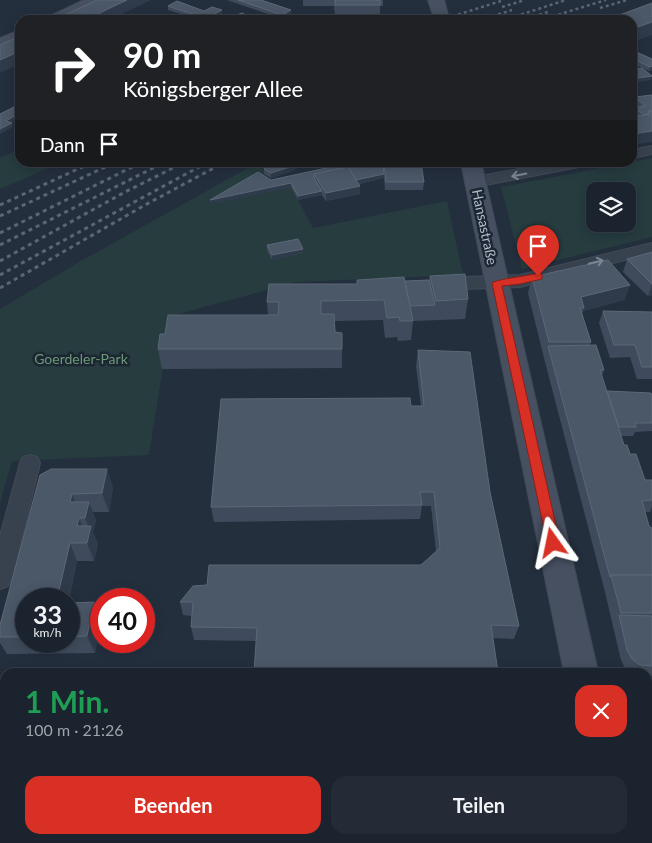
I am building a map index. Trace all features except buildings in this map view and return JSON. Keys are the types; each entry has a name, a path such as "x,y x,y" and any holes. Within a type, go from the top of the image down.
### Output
{"street":[{"path":"65,15 97,0"},
{"path":"0,45 15,38"},
{"path":"637,153 652,150"},
{"path":"473,172 528,167"},
{"name":"Hansastraße","path":"473,172 580,668"},
{"path":"418,285 520,281 652,248"},
{"path":"0,579 30,462"}],"green space":[{"path":"15,151 15,167 51,167 0,189 0,158"},
{"path":"652,158 652,237 522,269 501,187 605,167 637,167 637,161"},
{"name":"Goerdeler-Park","path":"250,167 277,167 211,204 291,187 313,228 447,201 463,275 296,282 171,316 149,455 12,461 0,503 0,309 81,261"}],"railway":[{"path":"457,15 504,0"},
{"path":"502,7 525,0"},
{"path":"520,15 566,0"},
{"path":"557,15 606,0"},
{"path":"600,8 627,0"},
{"path":"496,15 512,10"},
{"path":"538,15 548,12"},
{"path":"0,205 82,167"},
{"path":"0,216 105,167"},
{"path":"0,233 132,167"},
{"path":"0,245 155,167"},
{"path":"0,261 125,192 175,167"},
{"path":"0,275 199,167"},
{"path":"0,288 216,167"}],"route":[{"path":"538,276 520,281 497,283 553,543"}]}
